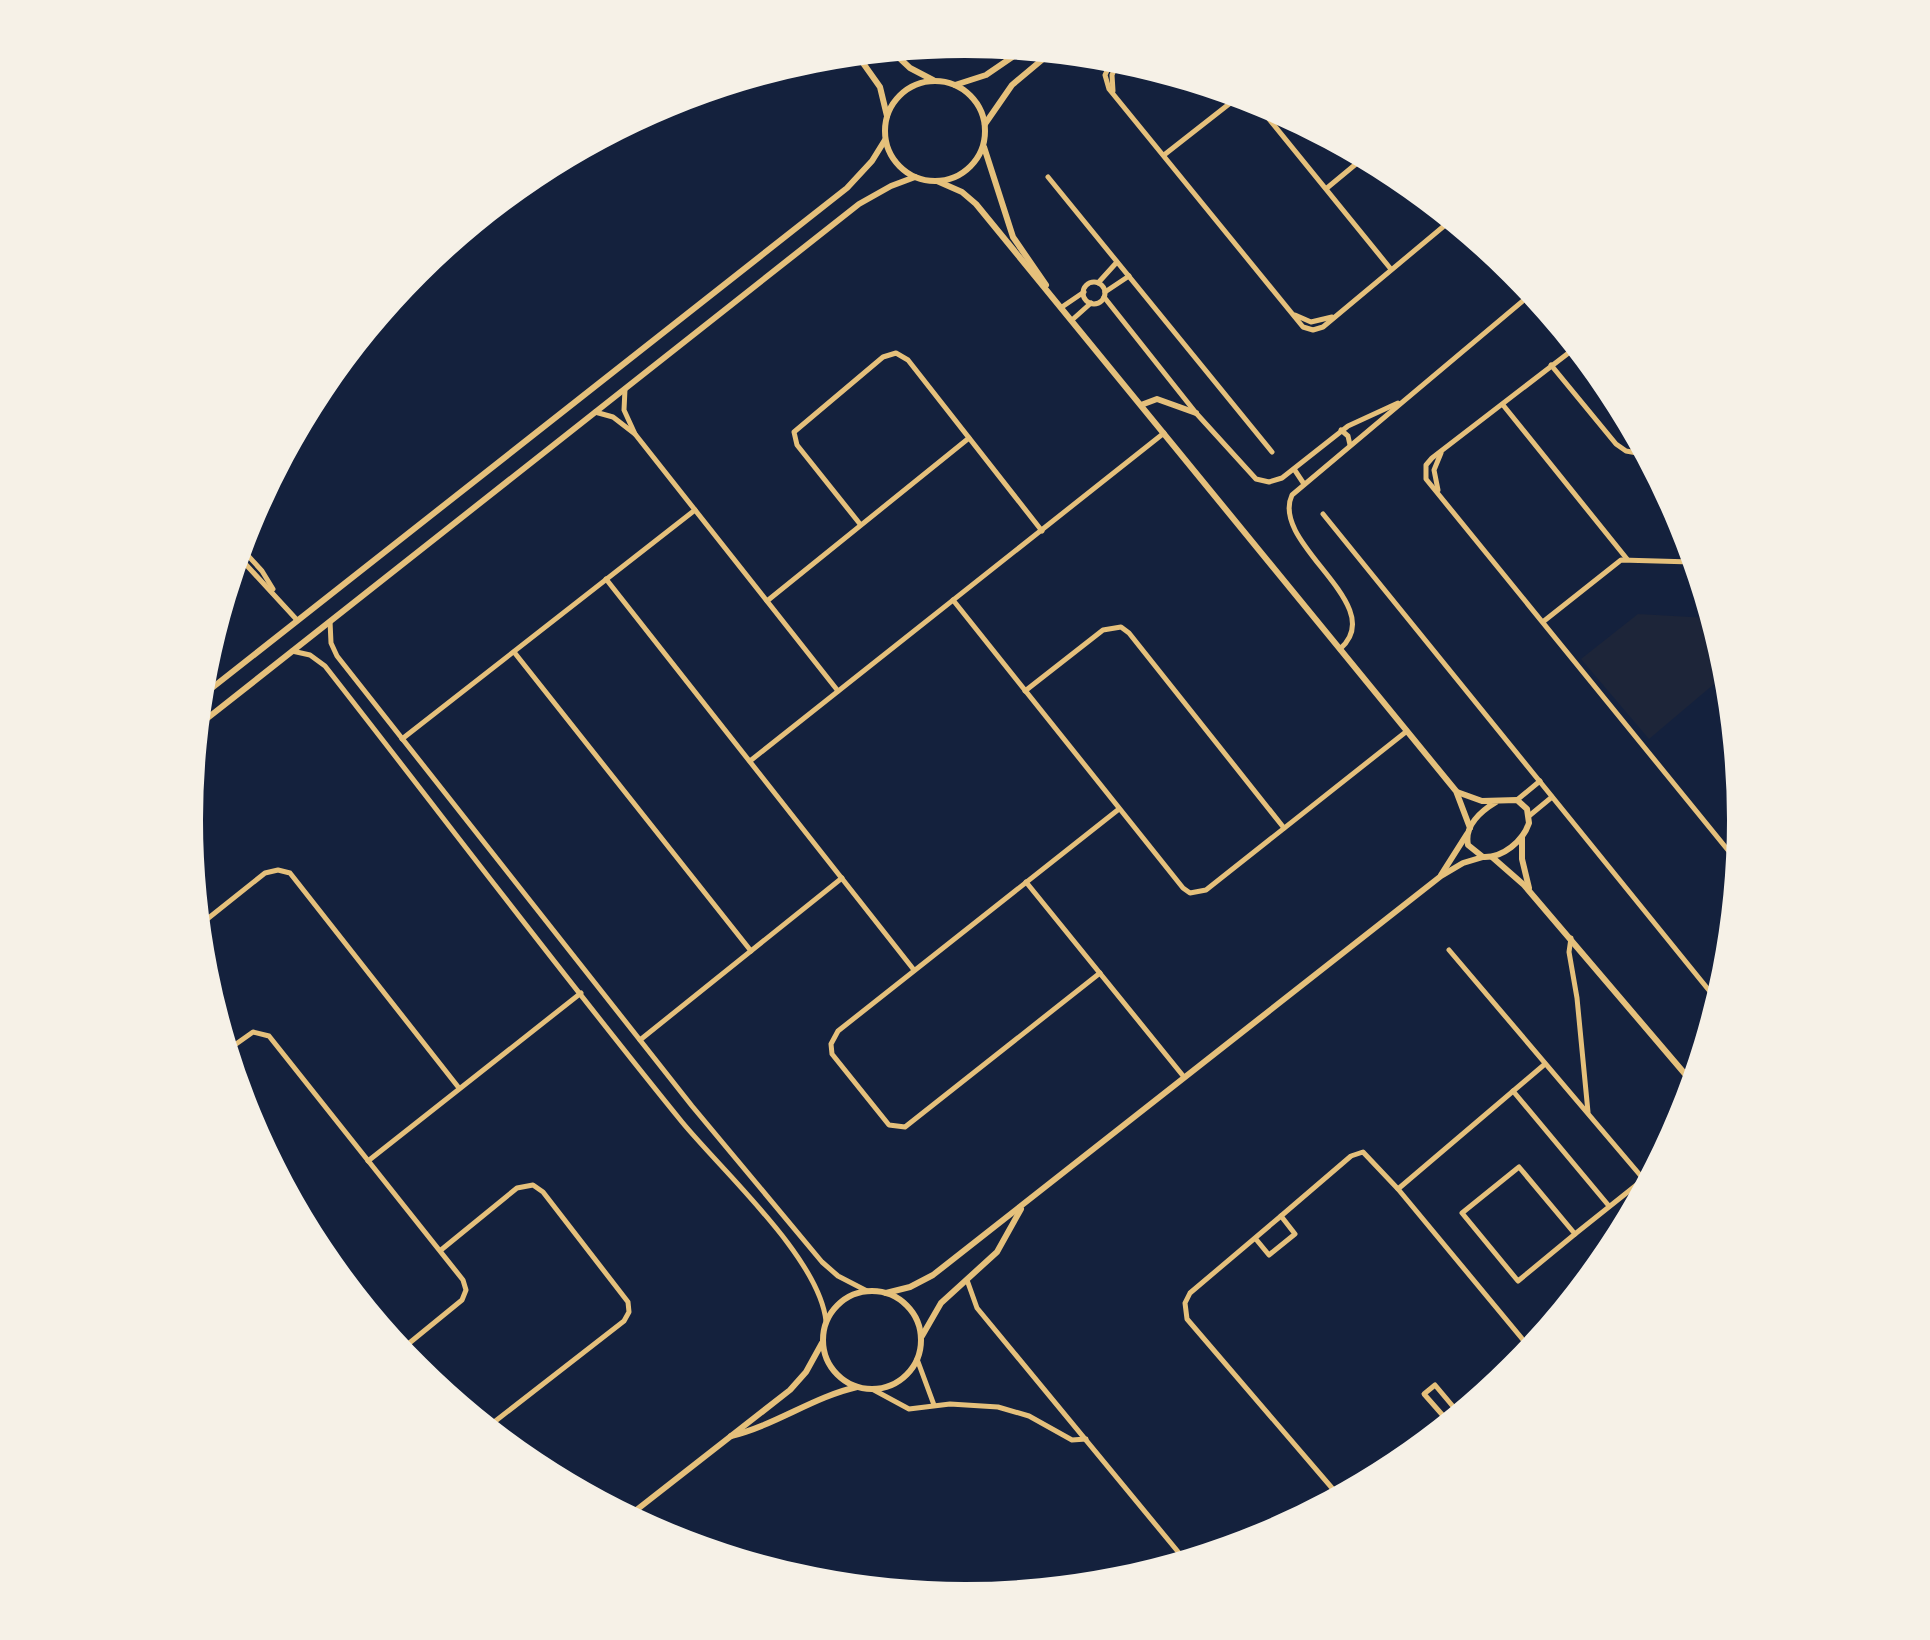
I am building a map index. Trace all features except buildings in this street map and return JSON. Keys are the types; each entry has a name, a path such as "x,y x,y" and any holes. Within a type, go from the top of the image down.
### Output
{"street":[{"path":"954,85 986,75 1009,59"},
{"path":"902,60 909,68 934,81 954,85 977,104 985,124 984,144 978,159 967,170 953,178 937,181"},
{"path":"985,124 1012,85 1040,62"},
{"path":"215,686 847,188 872,161 885,140 887,116 880,87 864,64"},
{"path":"1107,71 1105,75 1114,94 1303,327 1313,330 1323,327 1390,268 1443,226"},
{"path":"1113,72 1114,94"},
{"path":"887,116 905,91 919,83 934,81"},
{"path":"1164,155 1228,105"},
{"path":"1273,123 1390,268"},
{"path":"885,140 896,163 915,177 937,181 962,192 976,204 1062,307 1456,791 1469,830 1468,845 1483,857"},
{"path":"984,144 1013,237 1052,296"},
{"path":"1327,188 1354,165"},
{"path":"210,716 859,204 891,186 915,177"},
{"path":"1048,177 1272,452"},
{"path":"1062,307 1084,292 1089,284 1098,283 1117,262"},
{"path":"1072,320 1129,276"},
{"path":"1098,283 1196,413 1256,479 1276,481 1341,430 1398,403"},
{"path":"1084,292 1091,303"},
{"path":"1340,649 1348,641 1351,631 1347,604 1294,530 1288,516 1292,495 1398,403 1523,301"},
{"path":"860,524 797,445 794,432 891,353 905,356 1042,531"},
{"path":"1568,353 1442,452 1434,475 1439,494 1726,848"},
{"path":"1551,365 1616,444 1632,452"},
{"path":"625,389 624,411 635,434"},
{"path":"1141,405 1157,399 1196,413"},
{"path":"1503,405 1627,559"},
{"path":"595,412 618,420 635,434 838,691"},
{"path":"1341,430 1348,436 1350,445"},
{"path":"750,761 1164,433"},
{"path":"767,601 969,439"},
{"path":"1294,469 1304,484"},
{"path":"402,739 695,510"},
{"path":"1323,514 1708,989"},
{"path":"250,557 262,571 274,592"},
{"path":"1544,621 1611,566 1627,559 1682,562"},
{"path":"247,565 298,620"},
{"path":"606,579 914,970"},
{"path":"953,600 1183,888 1194,894 1206,890 1407,731"},
{"path":"330,621 333,650 640,1040 822,1262 848,1282 867,1291 886,1293 910,1287 933,1275 1441,876 1469,860 1492,857 1509,848 1522,836 1529,823 1529,816 1517,800"},
{"path":"1025,691 1103,630 1112,626 1121,627 1129,633 1284,828"},
{"path":"292,651 310,655 325,666 683,1122 802,1262 821,1294 826,1321 822,1341 813,1363 799,1382 638,1508"},
{"path":"514,652 751,951"},
{"path":"1456,791 1475,800 1517,800 1539,781"},
{"path":"1529,816 1552,797"},
{"path":"1441,876 1481,813 1496,802"},
{"path":"1100,973 908,1125 897,1128 886,1122 835,1059 831,1044 838,1031 1119,809"},
{"path":"1522,836 1524,871 1531,893"},
{"path":"1492,857 1531,893 1684,1073"},
{"path":"209,918 265,873 278,870 290,873 459,1088"},
{"path":"640,1040 842,878"},
{"path":"1026,882 1184,1077"},
{"path":"1571,938 1569,951 1577,998 1588,1113"},
{"path":"1449,950 1640,1174"},
{"path":"368,1161 581,993"},
{"path":"237,1044 253,1032 270,1036 463,1280 464,1296 458,1304 410,1342"},
{"path":"1398,1189 1545,1064"},
{"path":"1513,1091 1609,1206"},
{"path":"1332,1488 1186,1319 1185,1303 1190,1293 1356,1153 1371,1157 1523,1339"},
{"path":"1575,1234 1519,1167 1462,1213 1518,1281 1631,1190"},
{"path":"441,1250 517,1188 533,1185 543,1192 628,1302 629,1312 624,1321 496,1421"},
{"path":"872,1389 894,1384 904,1377 917,1359 921,1339 936,1309 997,1252 1022,1207"},
{"path":"1255,1238 1269,1255 1295,1234 1281,1216"},
{"path":"967,1280 977,1308 1178,1551"},
{"path":"826,1321 838,1304 867,1291"},
{"path":"886,1293 911,1310 921,1339"},
{"path":"822,1341 833,1370 858,1387"},
{"path":"917,1359 934,1405"},
{"path":"1442,1414 1424,1394 1435,1385 1452,1406"},
{"path":"729,1437 786,1418 821,1398 858,1387 872,1389 909,1409 934,1405 998,1407 1029,1416 1072,1440 1086,1439"}],"shaded area":[{"path":"1638,614 1699,617 1714,684 1649,739 1581,659"}]}
